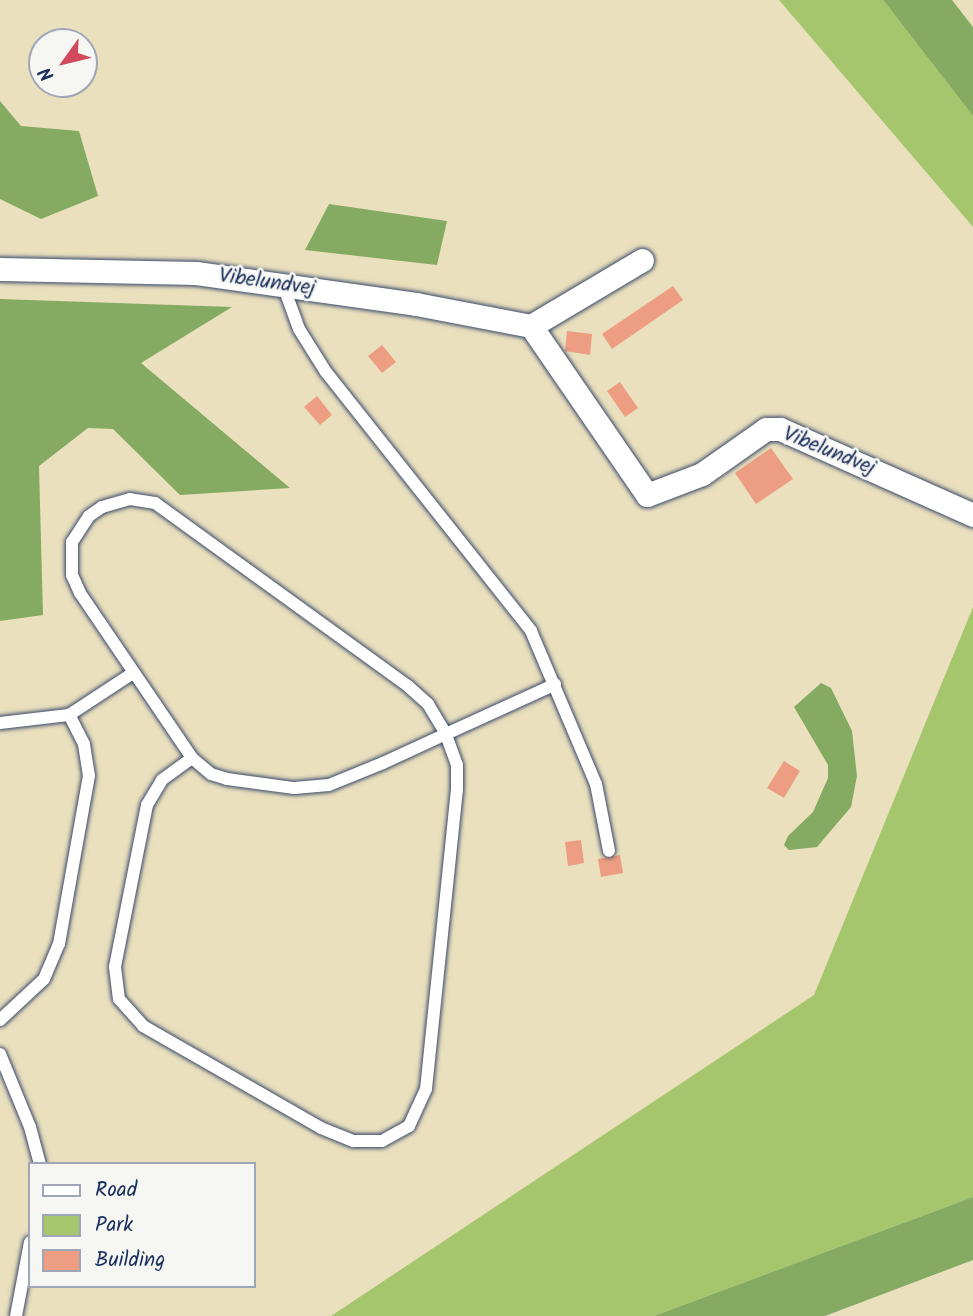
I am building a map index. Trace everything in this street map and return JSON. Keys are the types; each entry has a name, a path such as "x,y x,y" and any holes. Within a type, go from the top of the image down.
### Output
{"street":[{"path":"531,326 642,260"},
{"name":"Vibelundvej","path":"0,269 196,273 531,326 647,495 702,474 766,429 780,429 973,515"}],"lane":[{"path":"283,285 299,329 326,373 522,615 555,684 596,784 609,851"},
{"path":"192,758 162,780 148,805 115,967 118,999 143,1026 321,1128 368,1143 382,1141 408,1126 426,1090 457,790 457,765 446,734 428,704 408,686 155,503 130,499 102,507 89,516 72,542 69,559 80,593 192,758 211,774 227,779 294,788 329,785 446,734 555,684"},
{"path":"0,723 69,715 133,673"},
{"path":"0,1020 44,979 59,944 89,776 85,744 69,715"},
{"path":"0,1054 39,1162"},
{"path":"16,1316 28,1253"}],"green space":[{"path":"779,0 883,0 973,116 973,227"},
{"path":"883,0 952,0 973,27 973,116"},
{"path":"0,101 21,126 79,131 98,196 41,219 0,199"},
{"path":"329,204 447,221 437,265 305,250"},
{"path":"0,299 232,307 141,363 290,488 180,495 113,429 88,428 39,466 43,615 0,621"},
{"path":"973,607 973,1197 654,1316 331,1316 814,995"},
{"path":"821,683 831,688 852,731 857,776 851,807 817,847 789,850 784,845 788,836 813,812 828,778 828,765 794,707"},
{"path":"973,1197 973,1260 825,1316 654,1316"}],"building":[{"path":"673,286 683,300 612,349 602,334"},
{"path":"567,331 592,334 590,355 565,351"},
{"path":"382,345 396,362 382,373 368,356"},
{"path":"620,382 638,408 625,417 607,391"},
{"path":"317,396 332,415 320,425 304,407"},
{"path":"771,448 793,479 756,504 735,473"},
{"path":"784,761 800,771 784,798 767,788"},
{"path":"581,840 584,863 568,866 565,842"},
{"path":"620,855 623,873 601,877 598,859"}]}
